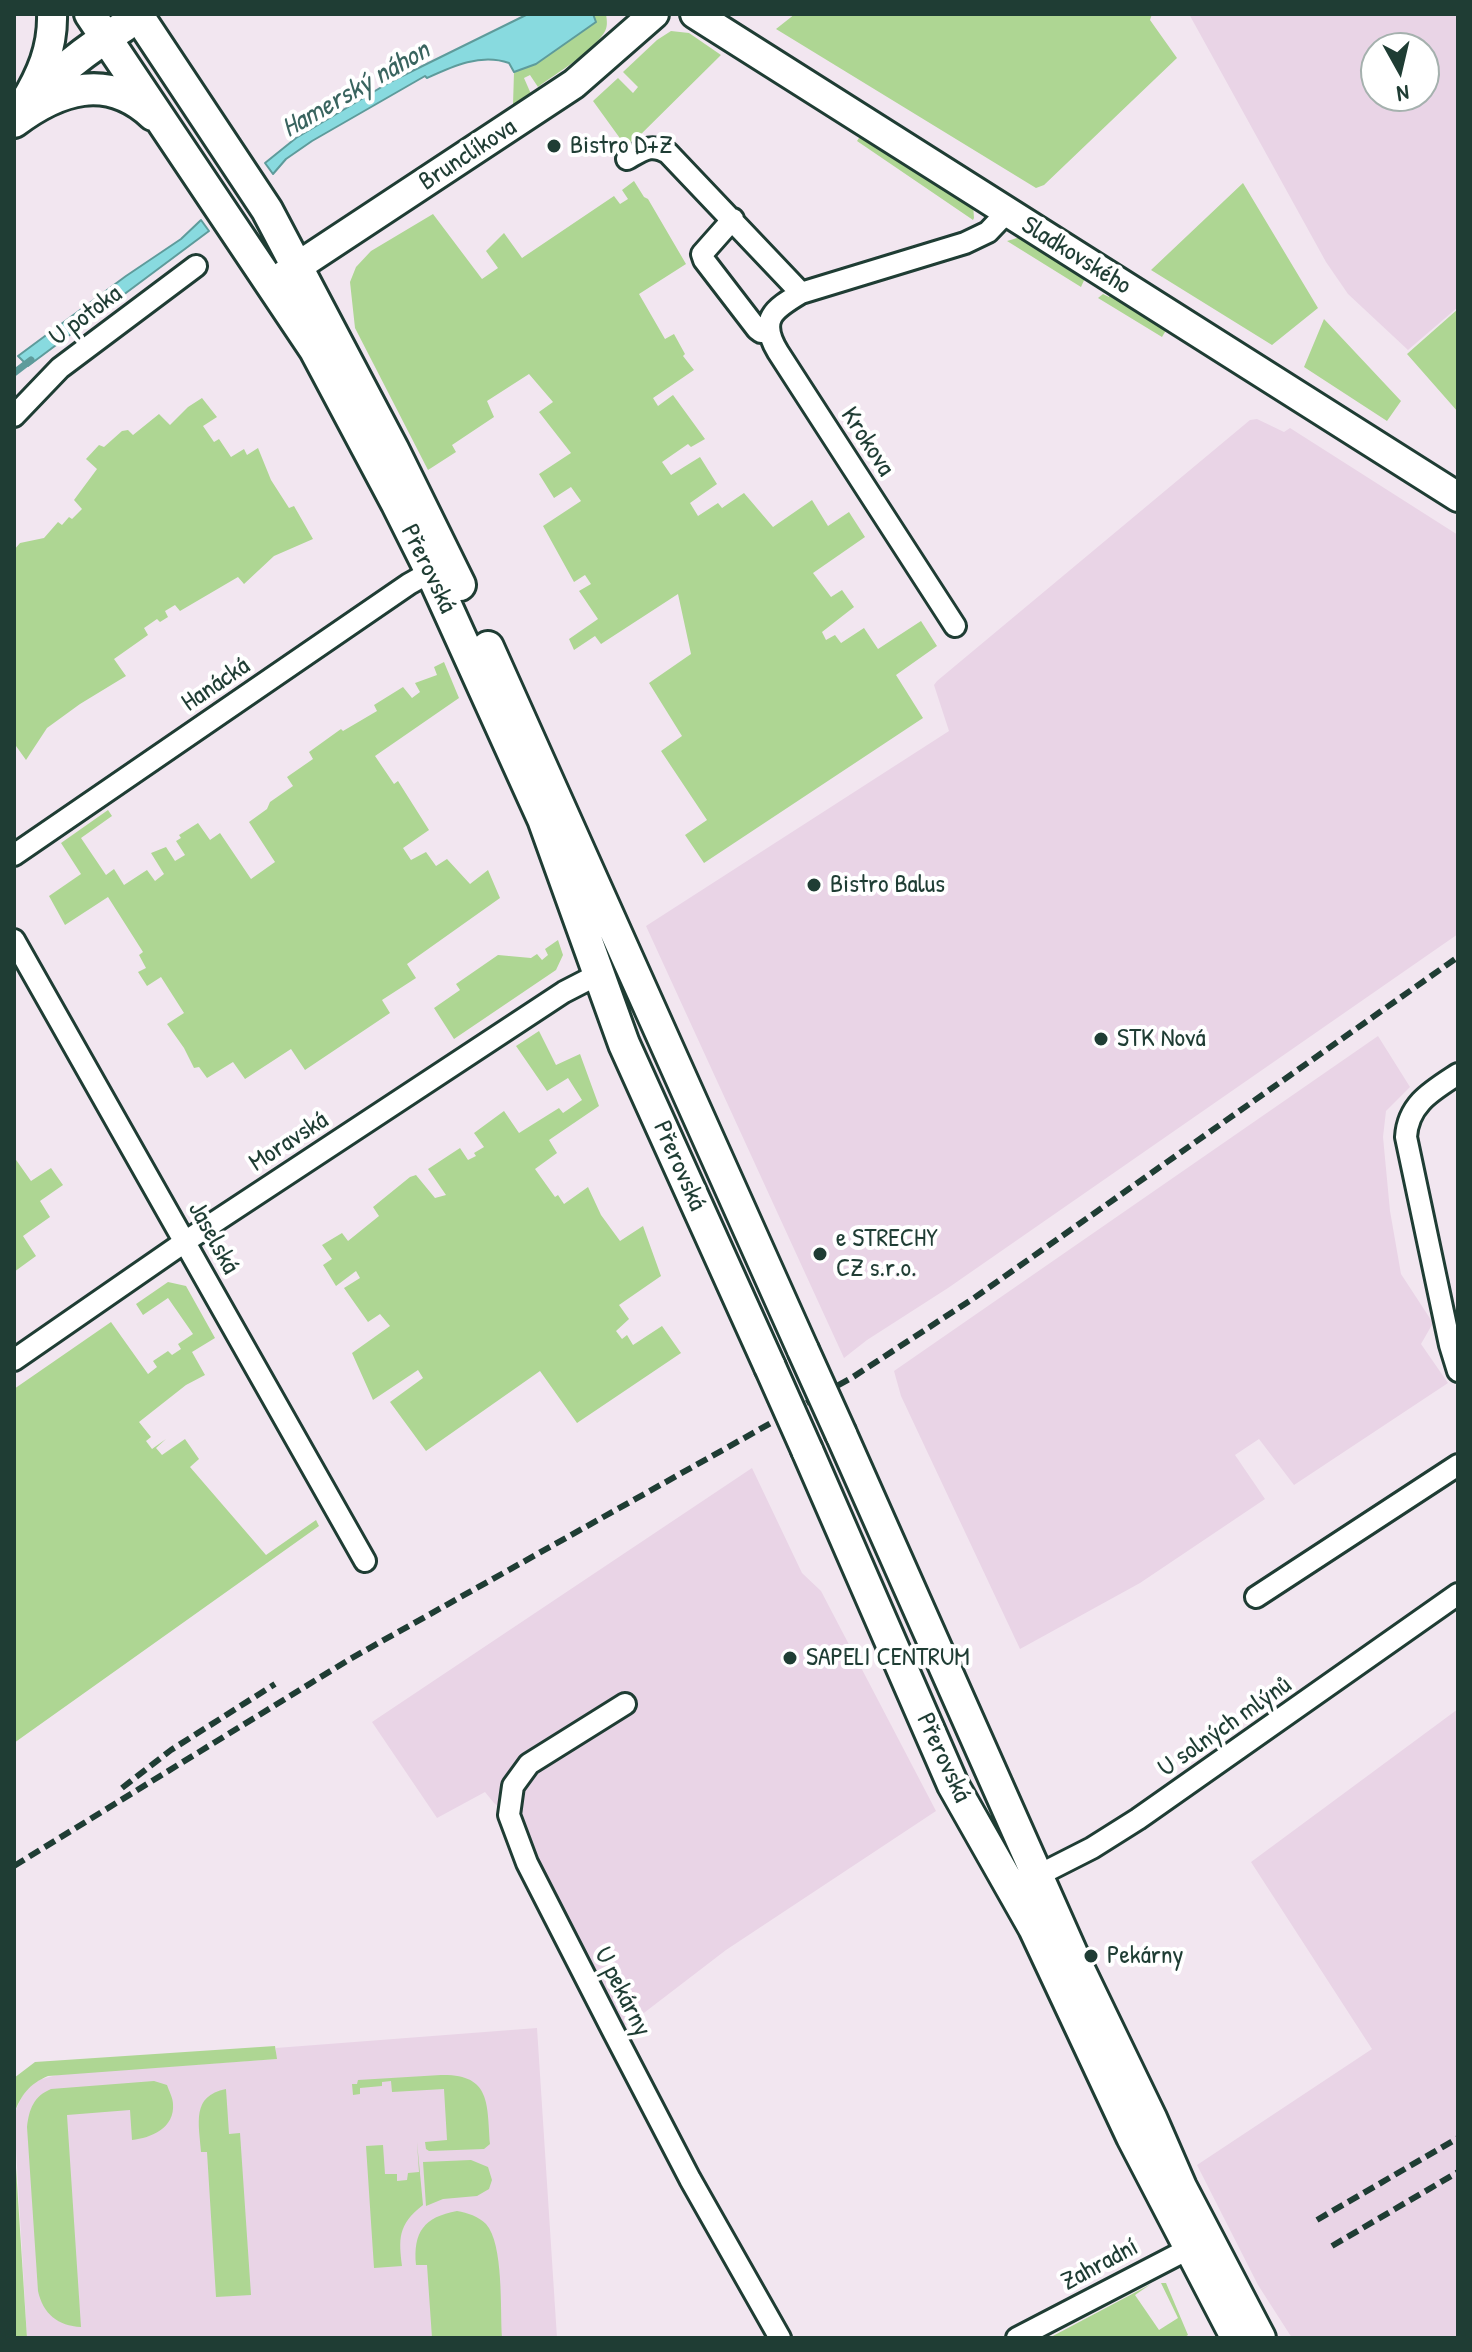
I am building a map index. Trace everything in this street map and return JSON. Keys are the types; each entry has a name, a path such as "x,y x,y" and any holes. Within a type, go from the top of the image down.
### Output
{"main road":[{"path":"14,122 56,75 83,52 98,26 141,15"},
{"name":"Přerovská","path":"141,15 267,210 393,449 543,819 624,1044 807,1450 953,1785 1025,1883"},
{"name":"Přerovská","path":"98,26 322,363 440,567 546,773 841,1434 1126,2126 1260,2338"},
{"path":"14,122 54,97 77,90 98,89 134,101 154,116 175,139"},
{"name":"Přerovská","path":"1198,2244 1237,2338"}],"street":[{"path":"14,122 47,57 52,14"},
{"name":"Brunclíkova","path":"272,284 564,92 654,14"},
{"name":"Sladkovského","path":"695,14 1458,497"},
{"path":"627,159 648,147 658,147 682,165 801,293"},
{"path":"733,219 702,254 757,329 769,332 771,315 801,293 965,243 988,232 1007,212"},
{"name":"U potoka","path":"14,416 60,368 196,266"},
{"name":"Krokova","path":"769,332 778,352 955,626"},
{"name":"Hanácká","path":"14,855 409,584 440,567"},
{"name":"Jaselská","path":"14,940 365,1561"},
{"name":"Moravská","path":"14,1360 186,1241 564,992 597,975"},
{"path":"1458,1074 1416,1105 1406,1137 1458,1371"},
{"path":"1256,1597 1458,1465"},
{"name":"U solných mlýnů","path":"1025,1883 1092,1848 1138,1819 1458,1594"},
{"name":"U pekárny","path":"625,1704 529,1764 513,1786 509,1815 527,1863 599,2004 697,2192 780,2338"},
{"name":"Zahradní","path":"1017,2338 1198,2244"}],"shaded area":[{"path":"1189,14 1458,14 1458,307 1408,350 1348,294 1326,262"},
{"path":"1257,419 1284,432 1290,428 1458,535 1458,934 844,1358 646,926 949,731 934,685 937,681 1250,420"},
{"path":"1378,1036 1410,1087 1386,1111 1383,1137 1390,1211 1401,1274 1433,1323 1421,1344 1448,1383 1294,1485 1259,1439 1235,1455 1265,1499 1140,1583 1020,1649 901,1396 894,1371"},
{"path":"752,1468 802,1573 821,1591 936,1811 726,1950 636,2019 613,2031 509,1815 485,1792 437,1818 372,1722"},
{"path":"1458,1709 1458,2338 1292,2338 1258,2285 1197,2165 1372,2049 1251,1862"},
{"path":"537,2028 557,2338 27,2338 14,2114 25,2090 35,2081 60,2074 276,2059 276,2048"}],"green space":[{"path":"593,14 606,14 606,28 598,41 538,87 530,75 524,78 531,94 513,105 514,72 536,64 596,22"},
{"path":"795,14 1152,14 1150,20 1177,58 1044,185 1036,188 776,29"},
{"path":"671,31 689,33 721,55 627,148 593,101 618,78 633,93 638,87 623,72"},
{"path":"861,135 973,204 973,220 857,141"},
{"path":"634,181 686,264 639,294 665,339 674,334 685,354 683,356 694,370 653,398 658,406 673,395 705,439 691,447 688,444 662,462 671,475 700,457 717,484 690,503 698,516 718,503 722,508 744,493 773,527 812,500 828,526 849,512 865,537 813,573 831,597 842,590 854,607 822,632 826,640 835,635 841,643 864,628 878,649 921,621 937,646 896,675 923,718 704,863 685,835 707,820 661,751 682,736 649,683 691,654 678,594 601,644 595,636 574,650 569,639 598,619 579,591 591,584 585,575 574,582 543,526 581,501 571,487 554,498 539,474 571,453 539,412 553,402 529,374 487,401 494,417 452,445 456,452 428,470 355,328 350,282 356,267 371,251 433,214 482,279 498,268 486,251 504,233 522,258 614,196 620,204 628,199 622,190"},
{"path":"1243,183 1318,308 1272,345 1151,270"},
{"path":"1024,236 1086,276 1081,287 1007,241"},
{"path":"1109,291 1168,327 1162,337 1098,298 1103,294 1109,297"},
{"path":"1458,309 1458,412 1407,354"},
{"path":"1324,319 1401,401 1387,421 1304,367"},
{"path":"202,398 217,417 203,426 214,442 219,439 231,457 244,449 247,455 258,448 271,480 289,508 294,506 313,539 274,556 244,584 238,577 180,611 175,605 165,611 168,617 160,622 157,619 144,628 148,635 114,659 126,676 47,728 26,760 14,747 14,550 20,543 44,538 58,522 62,525 82,509 74,500 97,469 86,459 99,445 104,447 122,431 128,430 133,435 159,414 170,425"},
{"path":"444,662 459,698 375,756 394,784 398,781 429,830 403,848 411,860 426,852 436,866 447,859 470,884 488,870 500,898 407,964 416,978 382,1000 390,1013 305,1070 291,1049 245,1079 233,1062 207,1078 199,1067 194,1068 167,1024 184,1013 161,977 147,986 138,972 146,968 139,955 143,952 108,897 65,925 49,896 81,874 61,843 108,810 112,816 81,838 106,875 114,869 124,885 147,870 155,881 164,874 151,853 166,847 175,861 185,855 176,841 181,838 179,835 198,823 210,840 220,833 251,879 275,862 249,822 293,786 287,777 313,759 309,752 341,729 343,731 377,711 374,705 403,687 412,698 420,692 415,683 437,675 434,667"},
{"path":"558,940 563,955 556,970 454,1039 434,1008 460,990 456,984 498,955 531,958 537,954 542,960 548,955 545,949"},
{"path":"539,1031 556,1065 580,1054 599,1106 549,1140 557,1153 535,1169 555,1197 558,1195 564,1204 588,1187 601,1215 620,1241 643,1226 661,1276 619,1305 629,1319 616,1331 622,1339 627,1335 633,1345 662,1326 681,1353 577,1423 540,1371 426,1451 390,1402 423,1378 418,1370 373,1400 352,1353 390,1326 380,1314 368,1322 344,1288 360,1278 356,1271 336,1286 323,1265 332,1259 322,1245 342,1233 348,1241 379,1216 373,1207 410,1177 416,1175 435,1198 446,1195 428,1169 460,1148 468,1160 476,1156 474,1153 484,1147 474,1133 504,1111 519,1133 559,1108 563,1113 582,1100 568,1078 547,1091 516,1046"},
{"path":"14,1157 31,1181 51,1168 63,1185 40,1201 50,1217 23,1236 36,1256 14,1272"},
{"path":"168,1282 186,1286 215,1338 192,1352 205,1375 186,1385 139,1422 151,1437 146,1441 152,1449 166,1439 156,1448 162,1455 185,1439 199,1459 190,1467 266,1555 316,1520 319,1526 14,1743 14,1389 111,1322 148,1374 157,1367 153,1361 168,1351 172,1355 181,1349 178,1344 193,1334 168,1298 143,1315 136,1304"},
{"path":"275,2046 277,2059 48,2076 26,2091 14,2114 14,2078 35,2062"},
{"path":"441,2075 469,2080 483,2094 490,2144 484,2149 426,2149 425,2142 447,2140 444,2089 392,2092 391,2081 382,2082 382,2086 360,2088 360,2094 353,2095 352,2084 357,2084 358,2080"},
{"path":"154,2081 167,2085 173,2112 166,2125 147,2137 132,2140 130,2110 67,2115 81,2327 65,2324 48,2312 38,2291 27,2127 31,2109 40,2095 51,2089"},
{"path":"226,2089 229,2134 240,2133 251,2295 216,2297 207,2152 201,2152 199,2121 202,2104 207,2098"},
{"path":"14,2137 27,2338 14,2338"},
{"path":"417,2142 423,2205 404,2226 400,2248 402,2266 374,2268 366,2146 383,2145 385,2174 397,2174 397,2181 407,2180 408,2173 419,2172"},
{"path":"471,2160 488,2167 492,2180 489,2189 477,2196 443,2199 426,2206 423,2162"},
{"path":"457,2211 480,2219 492,2233 498,2261 502,2338 432,2338 427,2265 416,2265 416,2243 429,2222"},
{"path":"1161,2283 1166,2283 1188,2335 1183,2338 1049,2338 1151,2284 1135,2295 1159,2330 1178,2318"}],"water":[{"path":"528,14 593,14 596,22 536,64 514,72 509,63 488,59 467,62 427,78 425,76 312,141 286,159 273,174 265,163 296,138 390,82"},
{"path":"201,220 209,231 28,366 18,356 181,239"}],"waterway":[{"name":"Hamerský náhon","path":"14,373 31,360"}],"railway":[{"path":"14,1866 350,1659 853,1377 974,1298 1458,957"},
{"path":"122,1788 171,1750 275,1684"},
{"path":"1317,2220 1458,2138"},
{"path":"1332,2246 1458,2172"}],"place":[{"name":"Bistro D+Z","path":"554,146"},
{"name":"Bistro Balus","path":"814,885"},
{"name":"STK Nová","path":"1101,1039"},
{"name":"e STRECHY CZ s.r.o.","path":"820,1254"},
{"name":"SAPELI CENTRUM","path":"790,1658"},
{"name":"Pekárny","path":"1091,1956"}]}
